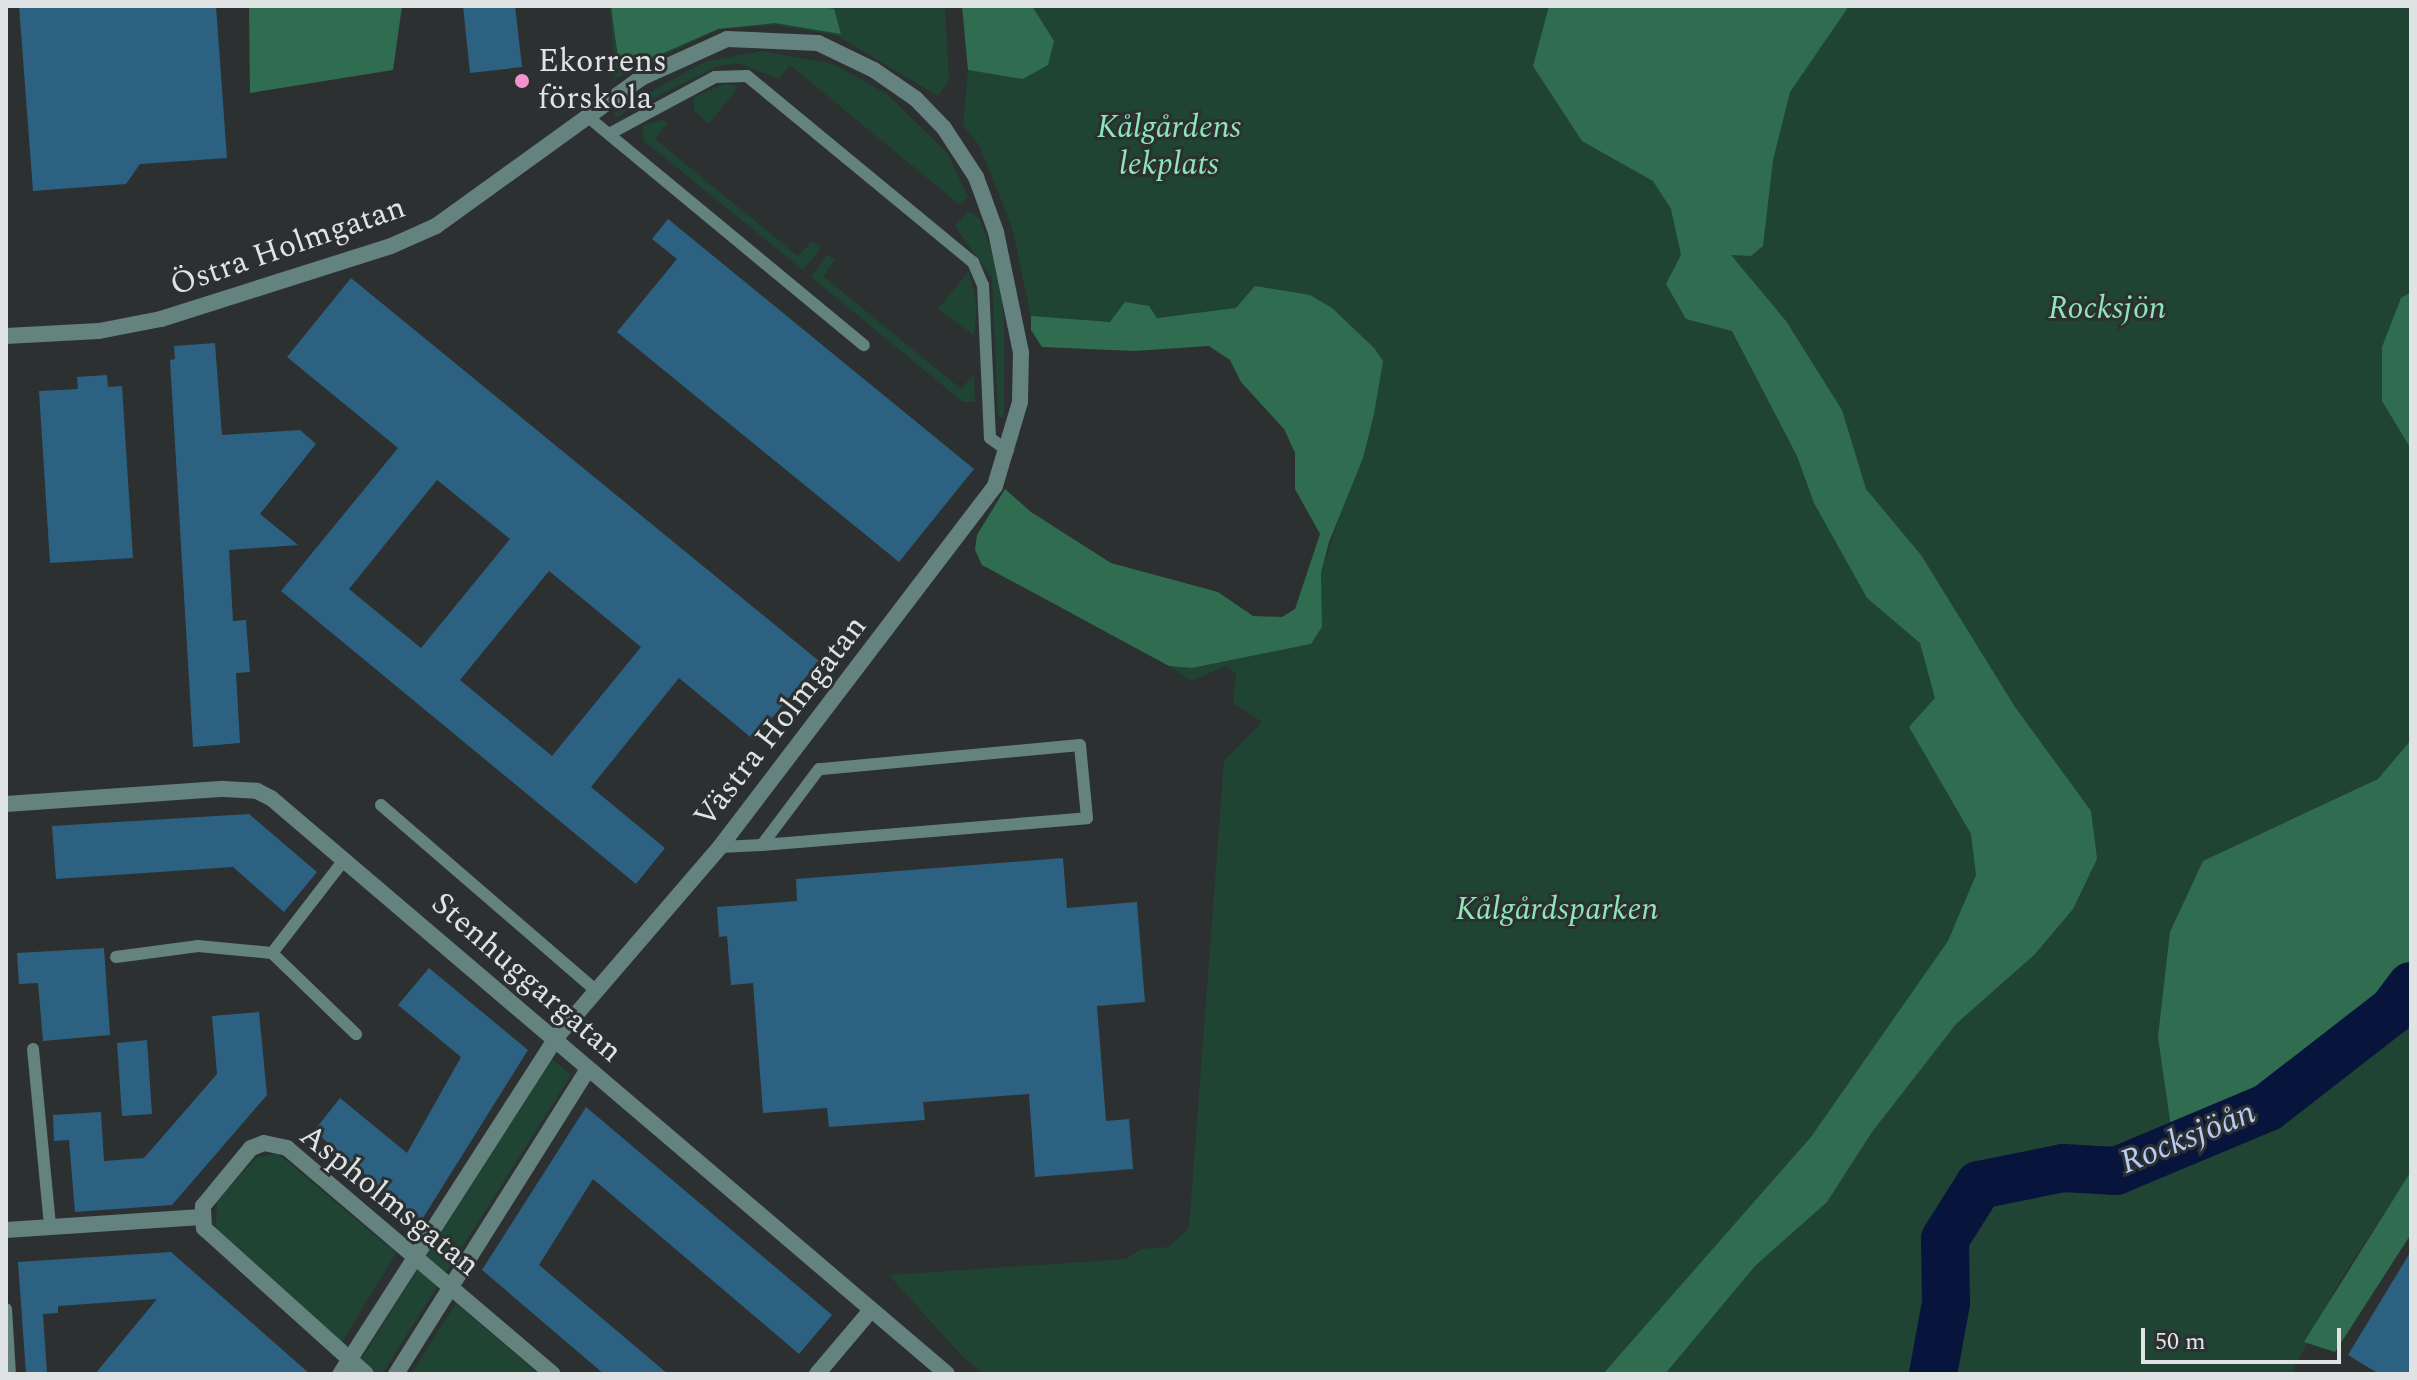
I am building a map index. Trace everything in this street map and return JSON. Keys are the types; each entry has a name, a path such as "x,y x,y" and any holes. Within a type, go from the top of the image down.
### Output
{"street":[{"name":"Östra Holmgatan","path":"6,336 99,331 161,319 391,246 436,226 641,78 740,39 818,43 874,70 916,99 944,128 976,177 1011,286 1021,353 1020,402 1010,446"},
{"name":"Västra Holmgatan","path":"556,1038 572,1025 720,847 945,557 995,486 1010,446"},
{"name":"Stenhuggargatan","path":"6,804 257,791 556,1038 588,1069 947,1374"},
{"path":"340,1374 556,1038"},
{"path":"396,1374 588,1069"},
{"name":"Aspholmsgatan","path":"202,1217 203,1206 251,1148 274,1143 287,1148 553,1374"},
{"path":"6,1230 202,1217 212,1240 366,1374"},
{"path":"817,1374 871,1310"}],"lane":[{"path":"609,134 715,77 747,76 973,262 983,285 990,438 1010,446"},
{"path":"588,117 864,345"},
{"path":"720,847 762,845 1087,818 1080,745 819,769 762,845"},
{"path":"381,805 598,992"},
{"path":"272,953 344,860"},
{"path":"116,957 198,946 272,953 356,1034"},
{"path":"33,1049 50,1227"},
{"path":"6,1309 10,1374"}],"green space":[{"path":"249,6 402,6 393,70 250,93"},
{"path":"610,6 945,6 949,80 938,96 836,35 775,25 719,29 615,79"},
{"path":"611,6 817,6 834,9 841,34 775,23 718,29 620,72"},
{"path":"962,6 1032,6 1054,41 1048,65 1023,79 968,70"},
{"path":"1009,6 2411,6 2411,1171 2338,1284 2291,1374 984,1374 961,1355 889,1275 1126,1259 1142,1249 1169,1247 1189,1228 1224,761 1262,722 1233,703 1236,674 1226,666 1191,681 1169,666 1192,668 1311,644 1322,627 1321,573 1354,473 1369,344 1337,313 1216,312 1087,323 1031,316 1012,227 979,145 963,125 968,70 984,71"},
{"path":"1549,6 1849,6 1790,92 1773,160 1763,246 1751,256 1731,255 1786,321 1842,410 1866,489 1921,555 2015,707 2091,811 2097,859 2073,909 2035,954 1956,1024 1872,1132 1827,1202 1755,1266 1665,1374 1603,1374 1811,1137 1948,941 1976,875 1971,834 1909,727 1935,698 1920,643 1867,598 1814,503 1797,456 1732,331 1686,319 1666,284 1681,255 1671,209 1653,181 1582,141 1533,66"},
{"path":"762,51 833,64 887,94 948,154 968,197 960,205 790,65 779,79 738,63 718,66 616,117 614,113 704,62"},
{"path":"724,84 739,86 709,124 694,110 694,97"},
{"path":"662,120 668,122 655,139 798,256 812,241 821,248 803,270 644,141 642,126"},
{"path":"968,211 979,218 999,270 1004,321 1004,419 998,416 992,278 955,226"},
{"path":"828,254 835,260 823,276 961,389 974,374 975,402 963,402 811,277"},
{"path":"969,271 977,306 974,335 938,309"},
{"path":"1255,286 1310,295 1332,308 1374,348 1383,361 1363,458 1329,542 1321,573 1322,627 1311,644 1192,668 1169,666 982,565 975,550 977,535 1005,489 1031,512 1111,563 1218,592 1253,616 1282,617 1295,609 1320,534 1295,489 1295,453 1284,429 1241,382 1230,360 1209,346 1134,351 1042,347 1031,330 1031,316 1110,322 1125,302 1149,306 1157,318 1236,308"},
{"path":"2411,292 2411,449 2382,401 2382,347 2401,298"},
{"path":"2411,740 2411,973 2268,1107 2174,1148 2158,1037 2170,932 2203,861 2378,779"},
{"path":"551,1058 571,1075 382,1374 352,1374"},
{"path":"277,1153 396,1253 342,1342 221,1237 216,1227 217,1201 256,1158"},
{"path":"2411,1171 2411,1234 2335,1352 2304,1342"},
{"path":"456,1303 539,1374 411,1374"}],"building":[{"path":"19,6 216,6 227,158 140,164 126,184 33,191"},
{"path":"463,6 515,6 522,67 470,73"},
{"path":"668,219 974,469 899,562 617,332 677,259 652,239"},
{"path":"351,278 819,661 754,740 679,678 591,787 665,848 636,884 281,591 398,448 287,357","holes":["437,480 510,539 421,648 349,589","549,571 641,647 552,756 460,680"]},
{"path":"215,343 222,435 300,430 316,444 260,514 298,545 229,550 233,621 246,620 250,672 236,673 240,743 193,747 170,360 175,359 174,346"},
{"path":"107,375 108,387 122,386 133,558 50,563 39,391 78,389 77,377"},
{"path":"249,814 317,872 284,912 233,867 56,879 52,826"},
{"path":"1063,858 1067,908 1137,902 1145,1002 1097,1006 1106,1121 1129,1119 1133,1169 1035,1177 1029,1094 923,1102 925,1120 829,1127 827,1108 763,1113 753,983 731,985 727,936 719,937 717,907 797,901 796,879"},
{"path":"104,948 110,1035 43,1041 38,983 19,984 17,953"},
{"path":"429,968 528,1050 421,1221 314,1131 340,1098 407,1153 461,1057 398,1005"},
{"path":"259,1012 267,1095 172,1205 75,1212 69,1140 54,1141 53,1115 101,1112 104,1161 144,1158 217,1074 212,1016"},
{"path":"147,1040 152,1114 122,1116 117,1043"},
{"path":"586,1107 832,1315 799,1354 593,1179 539,1265 668,1374 604,1374 482,1270"},
{"path":"2411,1251 2411,1374 2379,1374 2348,1355"},
{"path":"171,1252 310,1374 95,1374 157,1299 58,1306 58,1313 43,1314 47,1374 26,1374 18,1262"}],"waterway":[{"name":"Rocksjöån","path":"1933,1374 1946,1303 1945,1239 1979,1185 2063,1168 2116,1171 2268,1107 2393,1010 2411,986"}],"place":[{"name":"Ekorrens förskola","path":"522,81"}],"park label":[{"name":"Kålgårdens lekplats","path":"1169,148"},
{"name":"Rocksjön","path":"2107,309"},
{"name":"Kålgårdsparken","path":"1557,910"}]}
